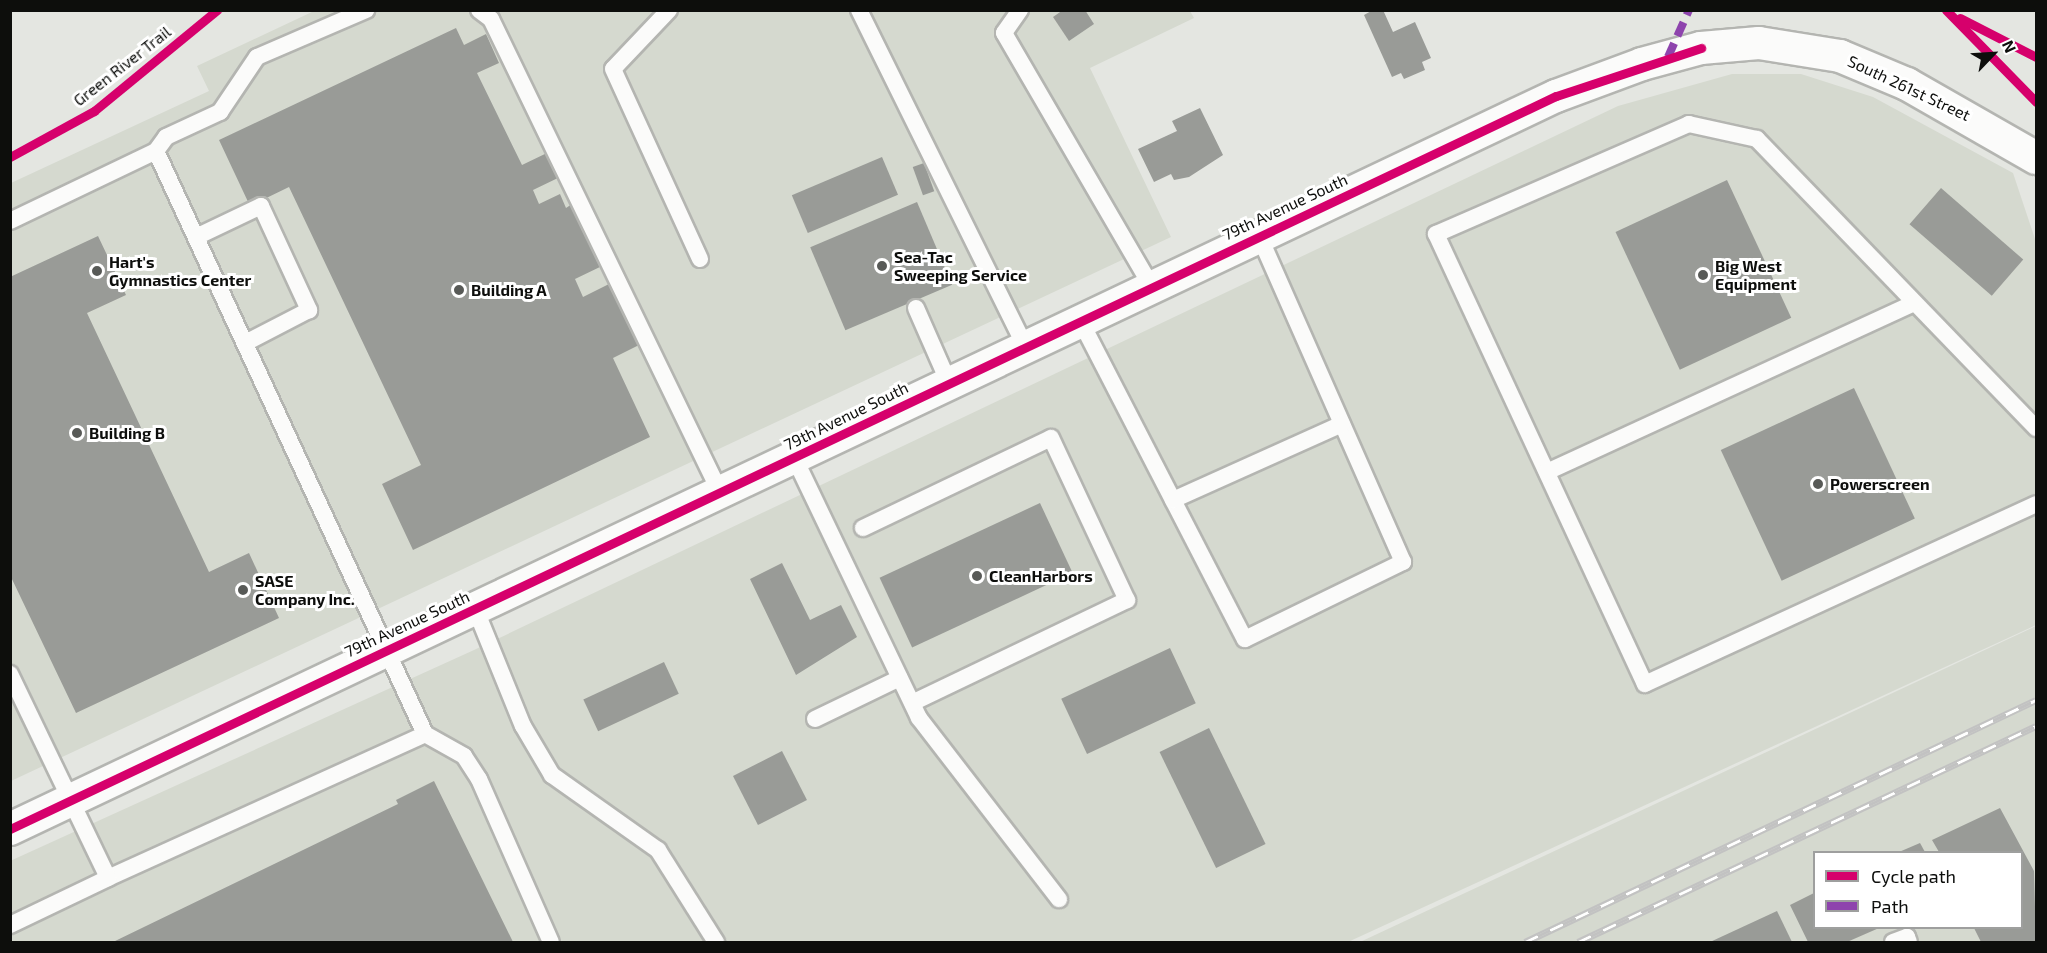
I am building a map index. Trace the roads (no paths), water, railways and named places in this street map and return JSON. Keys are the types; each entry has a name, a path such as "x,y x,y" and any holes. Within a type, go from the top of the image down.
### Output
{"street":[{"name":"South 261st Street","path":"1701,48 1759,43 1840,56 1907,84 2037,158"},
{"name":"79th Avenue South","path":"10,828 1556,96 1701,48"}],"lane":[{"path":"10,221 156,151 166,137 220,112 257,57 366,10"},
{"path":"479,10 490,19 720,492"},
{"path":"669,10 613,69 700,259"},
{"path":"859,10 1025,346"},
{"path":"1020,10 1004,33 1151,286"},
{"path":"2037,428 1757,139 1689,124 1436,234 1645,684 2037,504"},
{"path":"156,151 425,734 464,756 479,779 551,942"},
{"path":"196,237 261,207 309,310 245,343"},
{"path":"1080,320 1245,639 1402,562 1259,236"},
{"path":"1547,472 1914,303"},
{"path":"916,308 949,383"},
{"path":"1173,500 1342,424"},
{"path":"863,528 1051,438 1127,600 912,703"},
{"path":"794,457 912,703 1059,899"},
{"path":"475,609 524,726 552,776 658,850 716,942"},
{"path":"10,674 108,878"},
{"path":"815,719 900,678"},
{"path":"10,925 425,734"},
{"path":"1893,942 1906,936 1910,942"}],"railway":[{"path":"1525,942 2036,700"},
{"path":"1578,942 2036,726"}],"place":[{"name":"Sea-Tac Sweeping Service","path":"882,266"},
{"name":"Hart's Gymnastics Center","path":"97,271"},
{"name":"Big West Equipment","path":"1703,275"},
{"name":"Building A","path":"459,290"},
{"name":"Building B","path":"77,433"},
{"name":"Powerscreen","path":"1818,484"},
{"name":"CleanHarbors","path":"977,576"},
{"name":"SASE Company Inc.","path":"243,590"}]}
